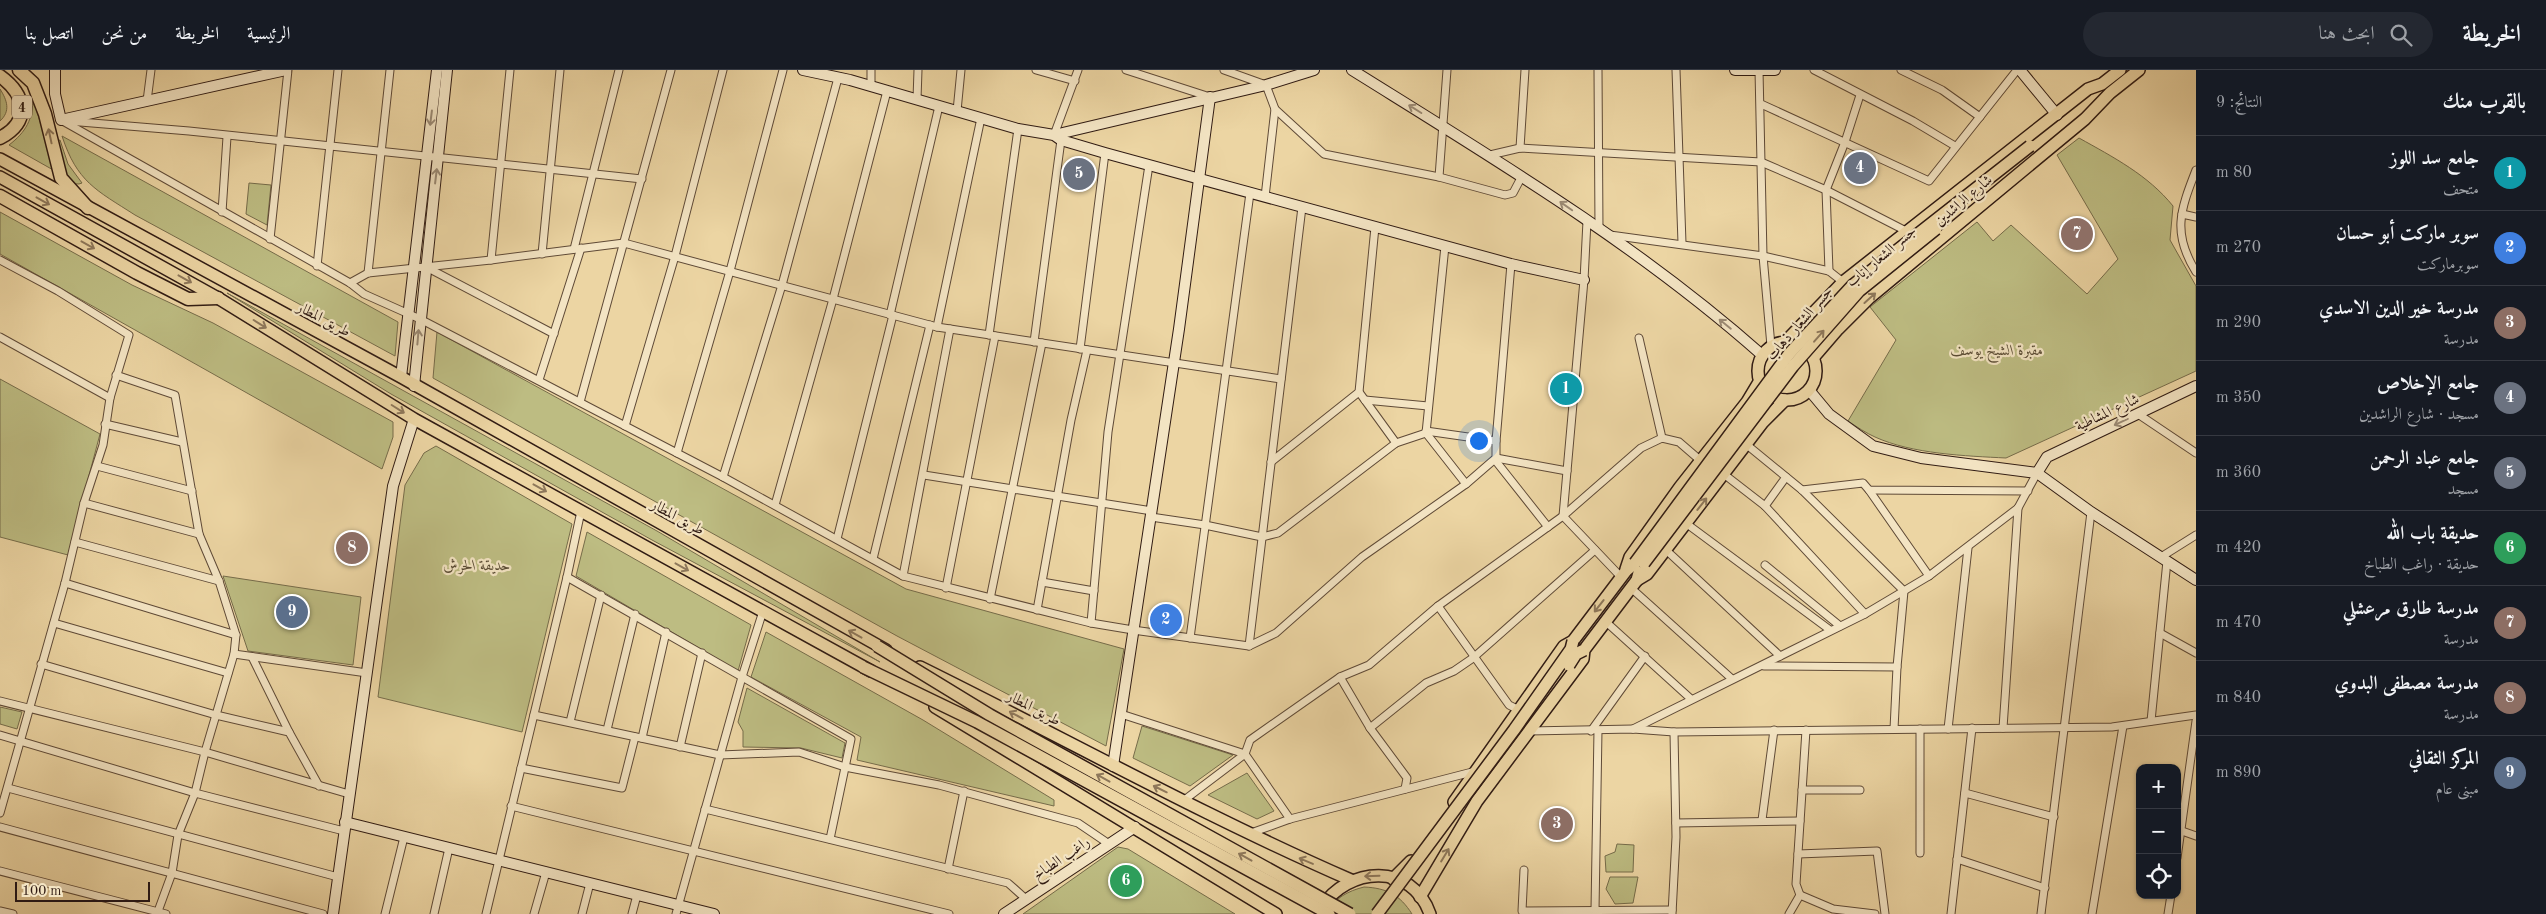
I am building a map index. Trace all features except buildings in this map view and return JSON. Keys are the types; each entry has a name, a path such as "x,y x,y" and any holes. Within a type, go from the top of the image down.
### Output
{"highway":[{"path":"19,70 33,83 46,114 61,178 88,208"},
{"name":"4","path":"0,76 10,83 19,96 22,109 17,124 8,134 0,138"},
{"path":"0,196 137,273 188,299 218,298"}],"main road":[{"path":"55,70 54,94 61,120 287,70"},
{"path":"401,377 437,70"},
{"path":"414,386 447,70"},
{"path":"803,70 871,86 1018,129 1057,138 1105,153 1511,264 1584,280"},
{"path":"1057,138 1210,96 1266,85 1314,70"},
{"path":"1352,70 1490,155 1609,235 1688,294 1762,355"},
{"path":"1735,70 1775,70"},
{"path":"2019,70 2057,115"},
{"name":"شارع الراشدين","path":"1813,358 1838,329 1869,298 2085,119 2120,70"},
{"name":"شارع الراشدين","path":"1784,342 1843,282 2057,115 2088,88 2106,89 2139,70"},
{"name":"جسر الشعار ذهاب","path":"1637,566 1789,354 1853,285 2032,149 2106,89"},
{"path":"1112,766 1174,363 1210,96"},
{"name":"طريق المطار","path":"0,159 401,377 877,646 992,702 1112,766 1251,833 1294,856 1351,880"},
{"path":"0,177 218,298 414,419 975,730 1276,914"},
{"path":"1784,342 1801,346 1813,358 1816,375 1809,390 1798,398 1785,400 1772,397 1760,382 1758,368 1762,355 1771,346 1784,342"},
{"path":"1377,914 1514,730 1571,650 1573,642 1624,574 1630,557 1760,382"},
{"name":"شارع المشاطية","path":"2037,473 2047,457 2196,386"},
{"path":"1809,390 1829,414 1873,446 1921,458 2037,473 2091,512 2196,580"},
{"path":"1386,914 1576,654 1584,650 1634,584 1647,574 1725,475 1771,412 1785,400"},
{"path":"332,914 393,486 414,419"},
{"path":"1624,574 1637,566"},
{"path":"1634,584 1637,566"},
{"path":"1394,878 1415,856 1564,646 1573,642"},
{"path":"877,646 990,715 1350,914"},
{"path":"1420,897 1477,801 1583,659 1584,650"},
{"path":"863,667 977,722 1328,914"},
{"path":"345,827 404,837 498,860 637,895 677,910 714,914"},
{"name":"راغب الطباخ","path":"1004,914 1135,828"},
{"path":"1319,914 1329,896 1351,880 1375,875 1394,878 1413,889 1430,914"}],"street":[{"path":"147,101 151,70"},
{"path":"270,239 287,70"},
{"path":"318,266 338,70"},
{"path":"368,273 390,70"},
{"path":"490,260 510,70"},
{"path":"542,254 560,70"},
{"path":"539,380 578,249 593,174 619,70"},
{"path":"580,402 672,70"},
{"path":"625,426 675,256 723,70"},
{"path":"678,453 730,272 783,70"},
{"path":"871,86 872,70"},
{"path":"916,99 918,70"},
{"path":"957,111 962,70"},
{"path":"1036,70 1075,80"},
{"path":"990,599 1012,490 1038,343 1057,138 1078,70"},
{"path":"1126,70 1210,96"},
{"path":"1224,70 1266,85 1275,109 1324,154 1439,176 1510,194 1517,188 1522,176"},
{"path":"1439,176 1448,70"},
{"path":"1520,148 1525,70"},
{"path":"1598,70 1599,229"},
{"path":"1676,70 1682,243"},
{"path":"1814,70 1913,121 1955,146"},
{"path":"1902,70 1942,90 1980,117"},
{"path":"1761,104 1929,181 1955,146 2019,70"},
{"path":"1759,71 1763,256 1771,346"},
{"path":"723,477 782,285 838,78"},
{"path":"775,505 833,299 887,91"},
{"path":"1829,271 1826,190 1845,142 1860,94"},
{"path":"836,539 892,315 939,106"},
{"path":"1265,197 1275,109"},
{"path":"873,559 933,326 981,118"},
{"path":"61,120 189,131 227,137 642,179"},
{"path":"61,120 350,283 364,294 420,319 539,380 723,477 903,576 1091,624 1249,646 1276,633 1362,557 1466,484 1496,459 1567,471"},
{"path":"946,588 967,482 992,336 1018,129"},
{"path":"222,212 227,137"},
{"path":"1490,155 1520,148 1761,162 1826,190 1908,232"},
{"path":"1037,610 1083,350 1105,153"},
{"path":"1091,624 1108,432 1150,165"},
{"path":"2196,170 2183,202 2180,233 2184,253 2196,272"},
{"path":"1190,638 1250,193"},
{"path":"1249,646 1302,207"},
{"path":"2182,214 2196,217"},
{"path":"1587,221 1584,280 1563,516 1595,550 1624,574"},
{"path":"1375,227 1359,392 1396,443"},
{"path":"1609,235 1682,243 1763,256 1829,271 1843,282"},
{"path":"350,283 368,273 624,243 933,326 1281,380"},
{"path":"1445,246 1426,432 1466,484"},
{"path":"0,260 129,335 110,398 103,445 84,504 65,583 0,813"},
{"path":"1511,264 1496,459 1548,527"},
{"path":"426,267 554,334"},
{"path":"903,576 924,475 950,329"},
{"path":"0,337 110,398"},
{"path":"1639,338 1662,438"},
{"path":"0,871 160,913 172,873 178,835 196,794 205,752 234,654 236,635 219,581 199,534 175,395 116,375"},
{"path":"1271,462 1359,392"},
{"path":"1365,400 1428,406"},
{"path":"2138,414 2196,453"},
{"path":"105,424 182,442"},
{"path":"924,475 1102,504 1262,538 1278,533 1396,443 1426,432 1496,441"},
{"path":"1183,801 1245,754 1250,740 1340,676 1369,666 1438,606 1563,516 1641,448 1662,438 1679,442 1701,461"},
{"path":"1747,445 1802,490 1904,591"},
{"path":"97,466 192,491"},
{"path":"1633,729 1865,614 1929,576 2018,508 2037,473"},
{"path":"1725,475 1765,506 1865,614"},
{"path":"1765,506 1786,477"},
{"path":"1802,490 1864,483 1929,576"},
{"path":"1869,490 2028,491"},
{"path":"84,504 199,534"},
{"path":"2003,728 2018,508"},
{"path":"486,914 511,806 522,768 581,511"},
{"path":"2041,914 2066,728 2091,512"},
{"path":"1687,524 1830,630"},
{"path":"2151,722 2160,633 2164,559 2196,535"},
{"path":"75,542 219,581"},
{"path":"1948,728 1968,548"},
{"path":"1370,728 1426,683 1454,671 1473,658 1595,550"},
{"path":"1666,550 1780,656"},
{"path":"1765,565 1840,626"},
{"path":"567,577 635,614 851,740 830,840"},
{"path":"1042,582 1094,591"},
{"path":"65,583 236,635"},
{"path":"1634,584 1732,679"},
{"path":"1894,729 1896,667 1904,591"},
{"path":"570,722 601,595"},
{"path":"1438,606 1473,658 1509,705 1518,710"},
{"path":"677,910 742,677 763,611"},
{"path":"607,730 635,614"},
{"path":"1606,621 1691,700"},
{"path":"54,623 228,673"},
{"path":"522,768 622,788 638,737 666,632"},
{"path":"2160,633 2196,652"},
{"path":"680,747 702,653"},
{"path":"234,654 367,673"},
{"path":"252,656 289,732 319,786"},
{"path":"1595,910 1595,730 1645,656"},
{"path":"41,664 216,715 289,732"},
{"path":"1762,666 1896,667"},
{"path":"1340,676 1370,728 1407,778 1405,789"},
{"path":"0,701 205,752 349,794"},
{"path":"1120,714 1245,754 1290,819"},
{"path":"534,715 720,755 798,752 846,767 964,791 1078,823 1109,844"},
{"path":"1529,732 1633,729 1674,732 2066,728 2123,726 2196,715"},
{"path":"2178,854 2196,721"},
{"path":"2092,914 2123,726"},
{"path":"1951,914 1972,728"},
{"path":"1920,729 1920,853"},
{"path":"1762,820 1774,730"},
{"path":"1806,730 1796,884 1800,895 1833,909 1875,914"},
{"path":"1524,870 1522,911 1672,912 1676,823 1674,732"},
{"path":"0,735 21,743 196,794 345,827"},
{"path":"1251,833 1290,819 1476,771"},
{"path":"8,788 338,877"},
{"path":"1802,790 1860,790"},
{"path":"948,868 964,791"},
{"path":"1965,793 2054,816"},
{"path":"511,806 949,914"},
{"path":"705,809 1008,884 1026,899"},
{"path":"1676,823 1762,820 1800,821"},
{"path":"0,827 332,914"},
{"path":"2182,831 2196,836"},
{"path":"385,914 404,837"},
{"path":"434,914 449,848"},
{"path":"1798,854 1877,851 1885,914"},
{"path":"1957,859 2045,888"},
{"path":"534,914 546,872"},
{"path":"582,914 590,883"},
{"path":"632,914 637,895"},
{"path":"1789,914 1800,895"},
{"path":"2168,914 2170,899"},
{"path":"0,911 13,914"}],"green space":[{"path":"0,89 7,109 0,121"},
{"path":"33,98 55,171 9,145 20,135 30,119"},
{"path":"62,136 398,322 395,356 135,215 109,199 81,175 68,152"},
{"name":"مقبرة الشيخ يوسف","path":"2079,138 2141,176 2153,185 2173,206 2170,240 2196,286 2196,371 2006,458 1922,451 1875,437 1848,421 1896,340 1870,307 1977,222 1993,241 2011,225 2087,294 2118,259 2057,155"},
{"path":"60,140 68,164 82,183 73,183 64,175 57,141"},
{"path":"249,183 271,185 267,225 246,214"},
{"path":"0,212 132,285 213,323 393,422 393,437 382,469 0,254"},
{"path":"227,293 657,531 880,662 652,540 391,394"},
{"path":"437,332 906,589 1124,649 1106,746 897,636 433,378"},
{"path":"0,379 100,434 68,555 0,537"},
{"name":"حديقة الحرش","path":"436,446 572,524 522,732 378,697 405,485 424,453"},
{"path":"587,532 751,625 738,671 576,576"},
{"path":"223,576 361,597 353,665 248,651"},
{"path":"766,632 923,720 1054,800 1054,806 857,760 861,737 751,677"},
{"path":"747,688 845,743 842,758 801,748 743,747 743,731 738,722"},
{"path":"0,707 22,712 17,729 0,724"},
{"path":"1142,726 1233,755 1190,786 1133,758"},
{"path":"1247,773 1274,811 1257,819 1208,795"},
{"path":"1617,844 1634,845 1633,872 1606,872 1605,856 1615,852"},
{"path":"1118,847 1128,849 1235,914 1023,914"},
{"path":"1610,877 1638,877 1633,903 1615,904 1606,889"},
{"path":"1364,887 1380,889 1398,897 1412,914 1327,914 1333,904 1342,896"}],"place":[{"name":"جامع الإخلاص","path":"1860,168"},
{"name":"جامع عباد الرحمن","path":"1079,174"},
{"name":"مدرسة طارق مرعشلي","path":"2077,234"},
{"name":"جامع سد اللوز","path":"1566,389"},
{"name":"مدرسة مصطفى البدوي","path":"352,548"},
{"name":"المركز الثقافي","path":"292,612"},
{"name":"سوبر ماركت أبو حسان","path":"1166,620"},
{"name":"مدرسة خير الدين الاسدي","path":"1557,824"},
{"name":"حديقة باب الله","path":"1126,881"}]}
